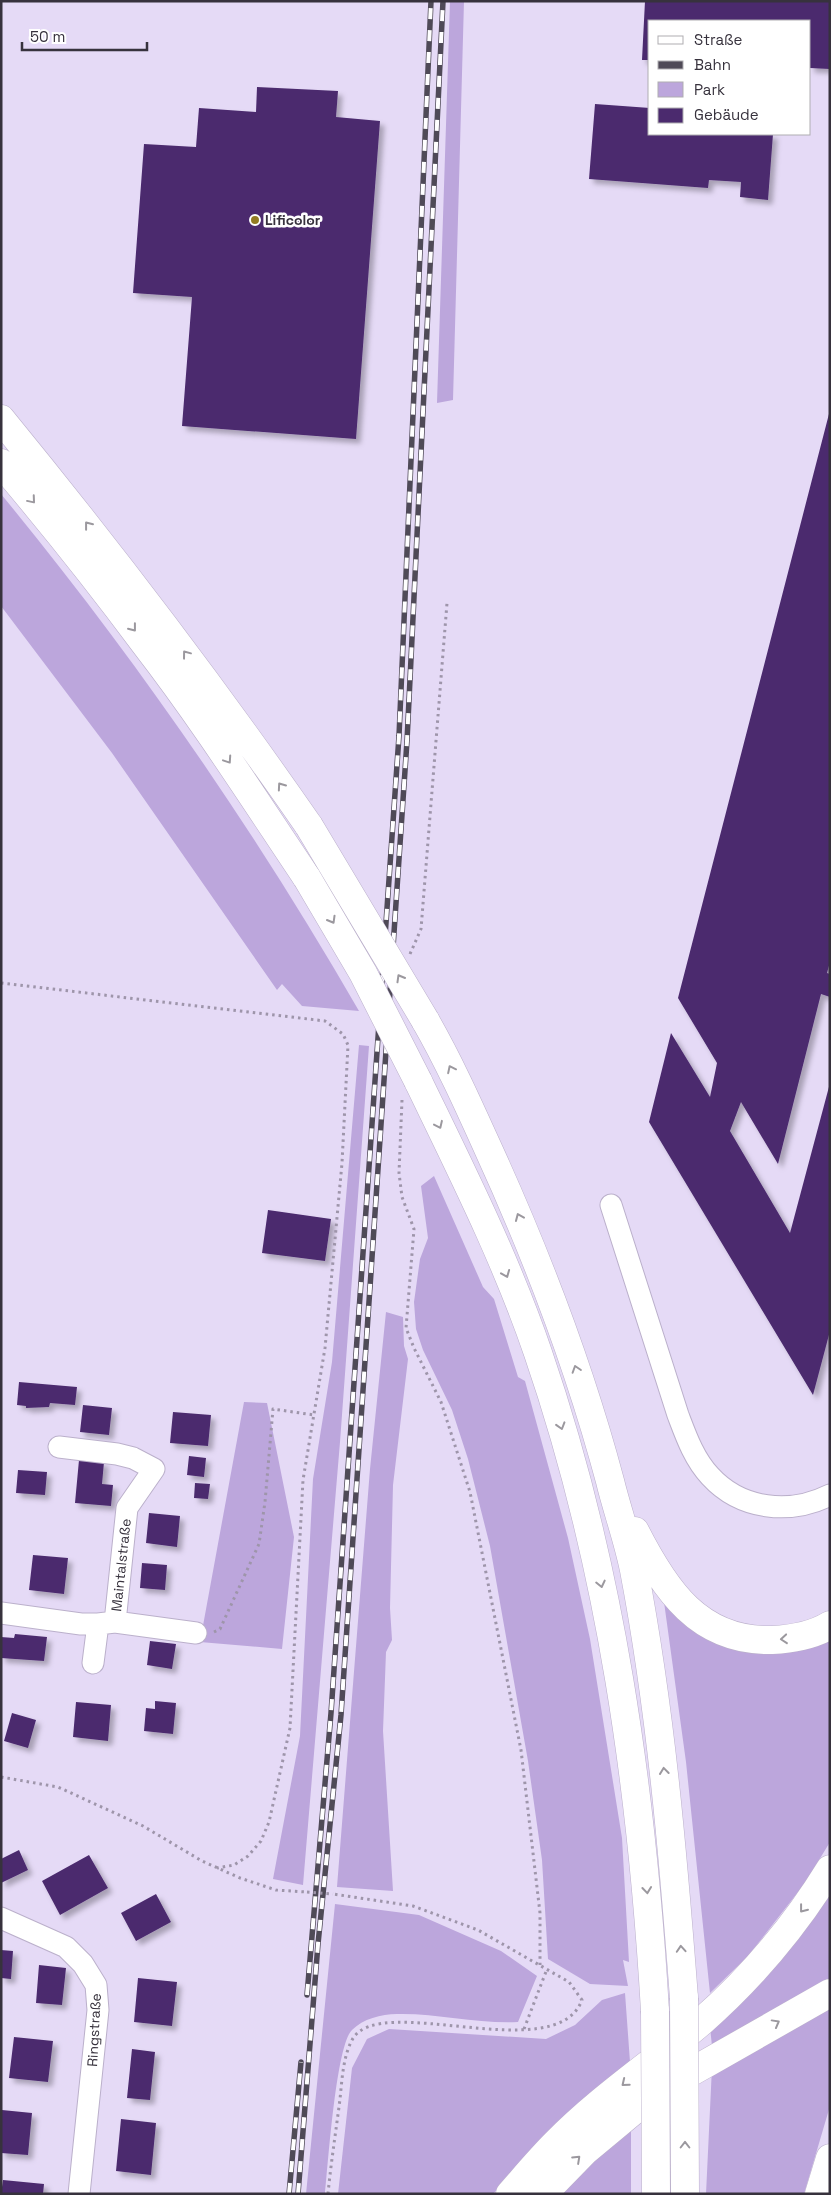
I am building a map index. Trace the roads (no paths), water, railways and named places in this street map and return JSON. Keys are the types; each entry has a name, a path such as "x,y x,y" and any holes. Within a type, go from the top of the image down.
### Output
{"highway":[{"path":"1,419 77,512 166,627 238,723 309,826 425,1020 463,1094 543,1274 596,1429 633,1567 654,1695 670,1820 684,1998 685,2194"},
{"path":"1,463 55,528 146,645 219,746 307,878 363,973 411,1088 483,1218 534,1342 571,1459 602,1587 624,1706 642,1841 655,2011 656,2194"},
{"path":"610,1482 650,1561 679,1600 699,1620 727,1635 755,1640 789,1639 818,1632 830,1625"},
{"path":"510,2194 556,2143 608,2096 701,2021 738,1987 770,1952 812,1899 830,1869"},
{"path":"543,2194 585,2151 656,2092 830,1993"},
{"path":"819,2194 830,2158"}],"street":[{"path":"611,1205 678,1415 690,1445 710,1477 735,1497 755,1506 794,1506 815,1502 830,1495"},
{"name":"Maintalstraße","path":"59,1447 125,1456 154,1469 127,1508 106,1623 93,1663"},
{"name":"Maintalstraße","path":"1,1613 82,1624 106,1623"},
{"path":"106,1623 196,1633"},
{"name":"Ringstraße","path":"1,1918 66,1947 83,1964 96,1985 98,2010 79,2194"}],"railway":[{"path":"307,1995 331,1713 399,736 431,1"},
{"path":"298,2194 318,1944 341,1715 407,741 443,1"},
{"path":"289,2194 301,2062"}],"place":[{"name":"Lificolor","path":"255,220"}]}
